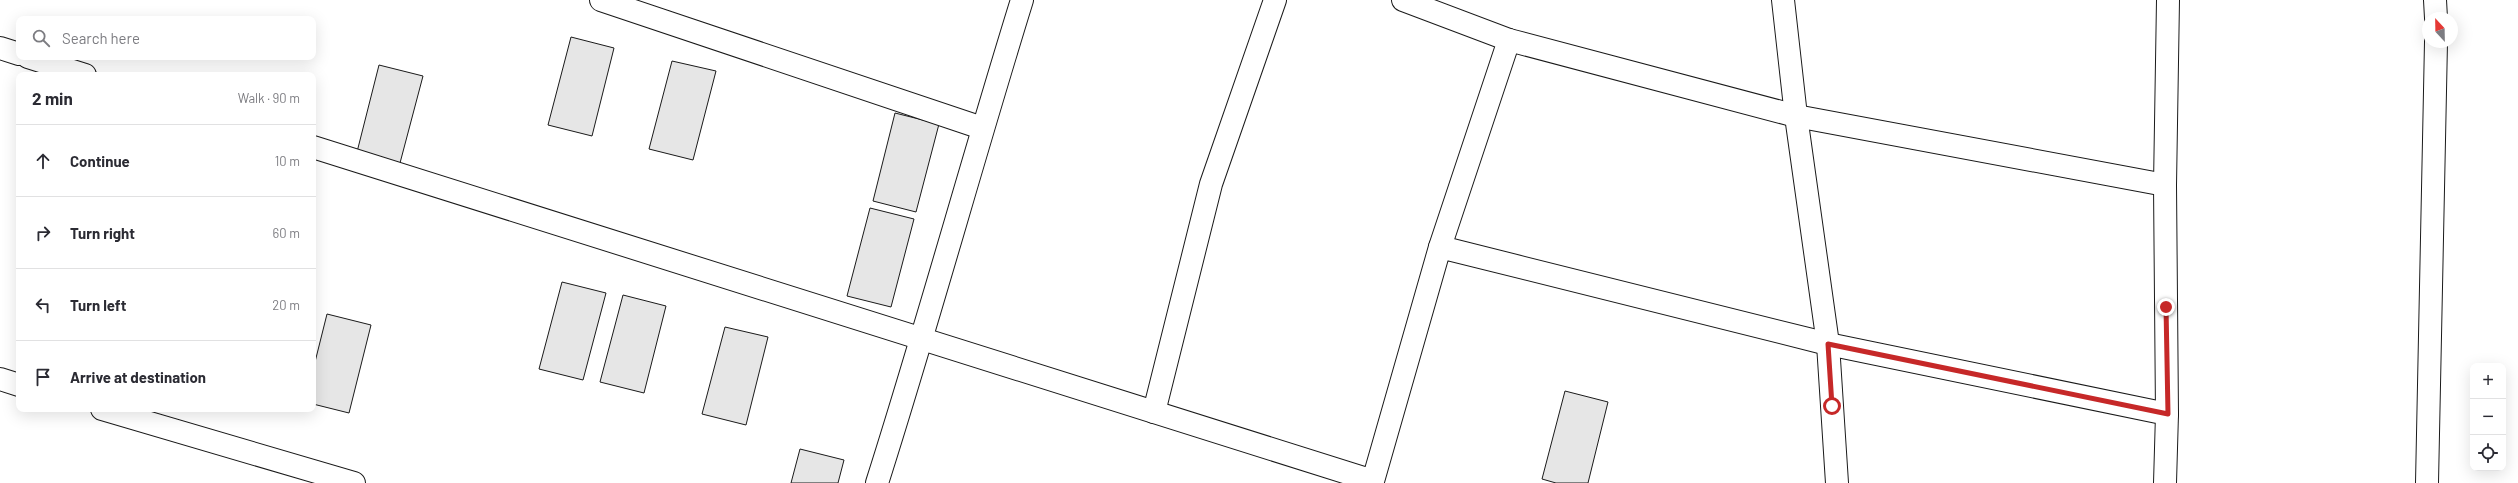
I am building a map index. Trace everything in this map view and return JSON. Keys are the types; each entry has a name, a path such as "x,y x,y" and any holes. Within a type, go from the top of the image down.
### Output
{"street":[{"path":"601,0 982,128"},
{"path":"877,483 923,340 982,128 1022,0"},
{"path":"1154,412 1211,184 1275,0"},
{"path":"1403,0 1509,40 1796,116 2165,185"},
{"path":"1783,0 1796,116 1828,344 1837,483"},
{"path":"2165,483 2168,414 2165,185 2168,0"},
{"path":"2435,0 2436,12"},
{"path":"316,148 1376,482 1440,247 1509,40"},
{"path":"0,48 16,53"},
{"path":"2427,483 2436,48"},
{"path":"38,60 76,72"},
{"path":"1440,247 1828,344 2168,414"},
{"path":"0,379 16,384"},
{"path":"112,412 354,483"}],"building":[{"path":"571,37 614,48 592,136 548,125"},
{"path":"672,61 716,71 693,160 649,149"},
{"path":"379,65 423,76 400,163 357,152"},
{"path":"895,113 939,124 916,212 873,201"},
{"path":"870,208 914,219 891,307 847,296"},
{"path":"562,282 606,293 583,380 539,369"},
{"path":"623,295 666,306 644,393 600,382"},
{"path":"327,314 371,325 349,413 316,405 316,358"},
{"path":"725,327 768,337 746,425 702,414"},
{"path":"1565,391 1608,402 1588,483 1556,483 1542,479"},
{"path":"800,449 844,460 838,483 791,483"}],"route":[{"path":"1832,406 1828,344 2168,414 2166,307"}]}
